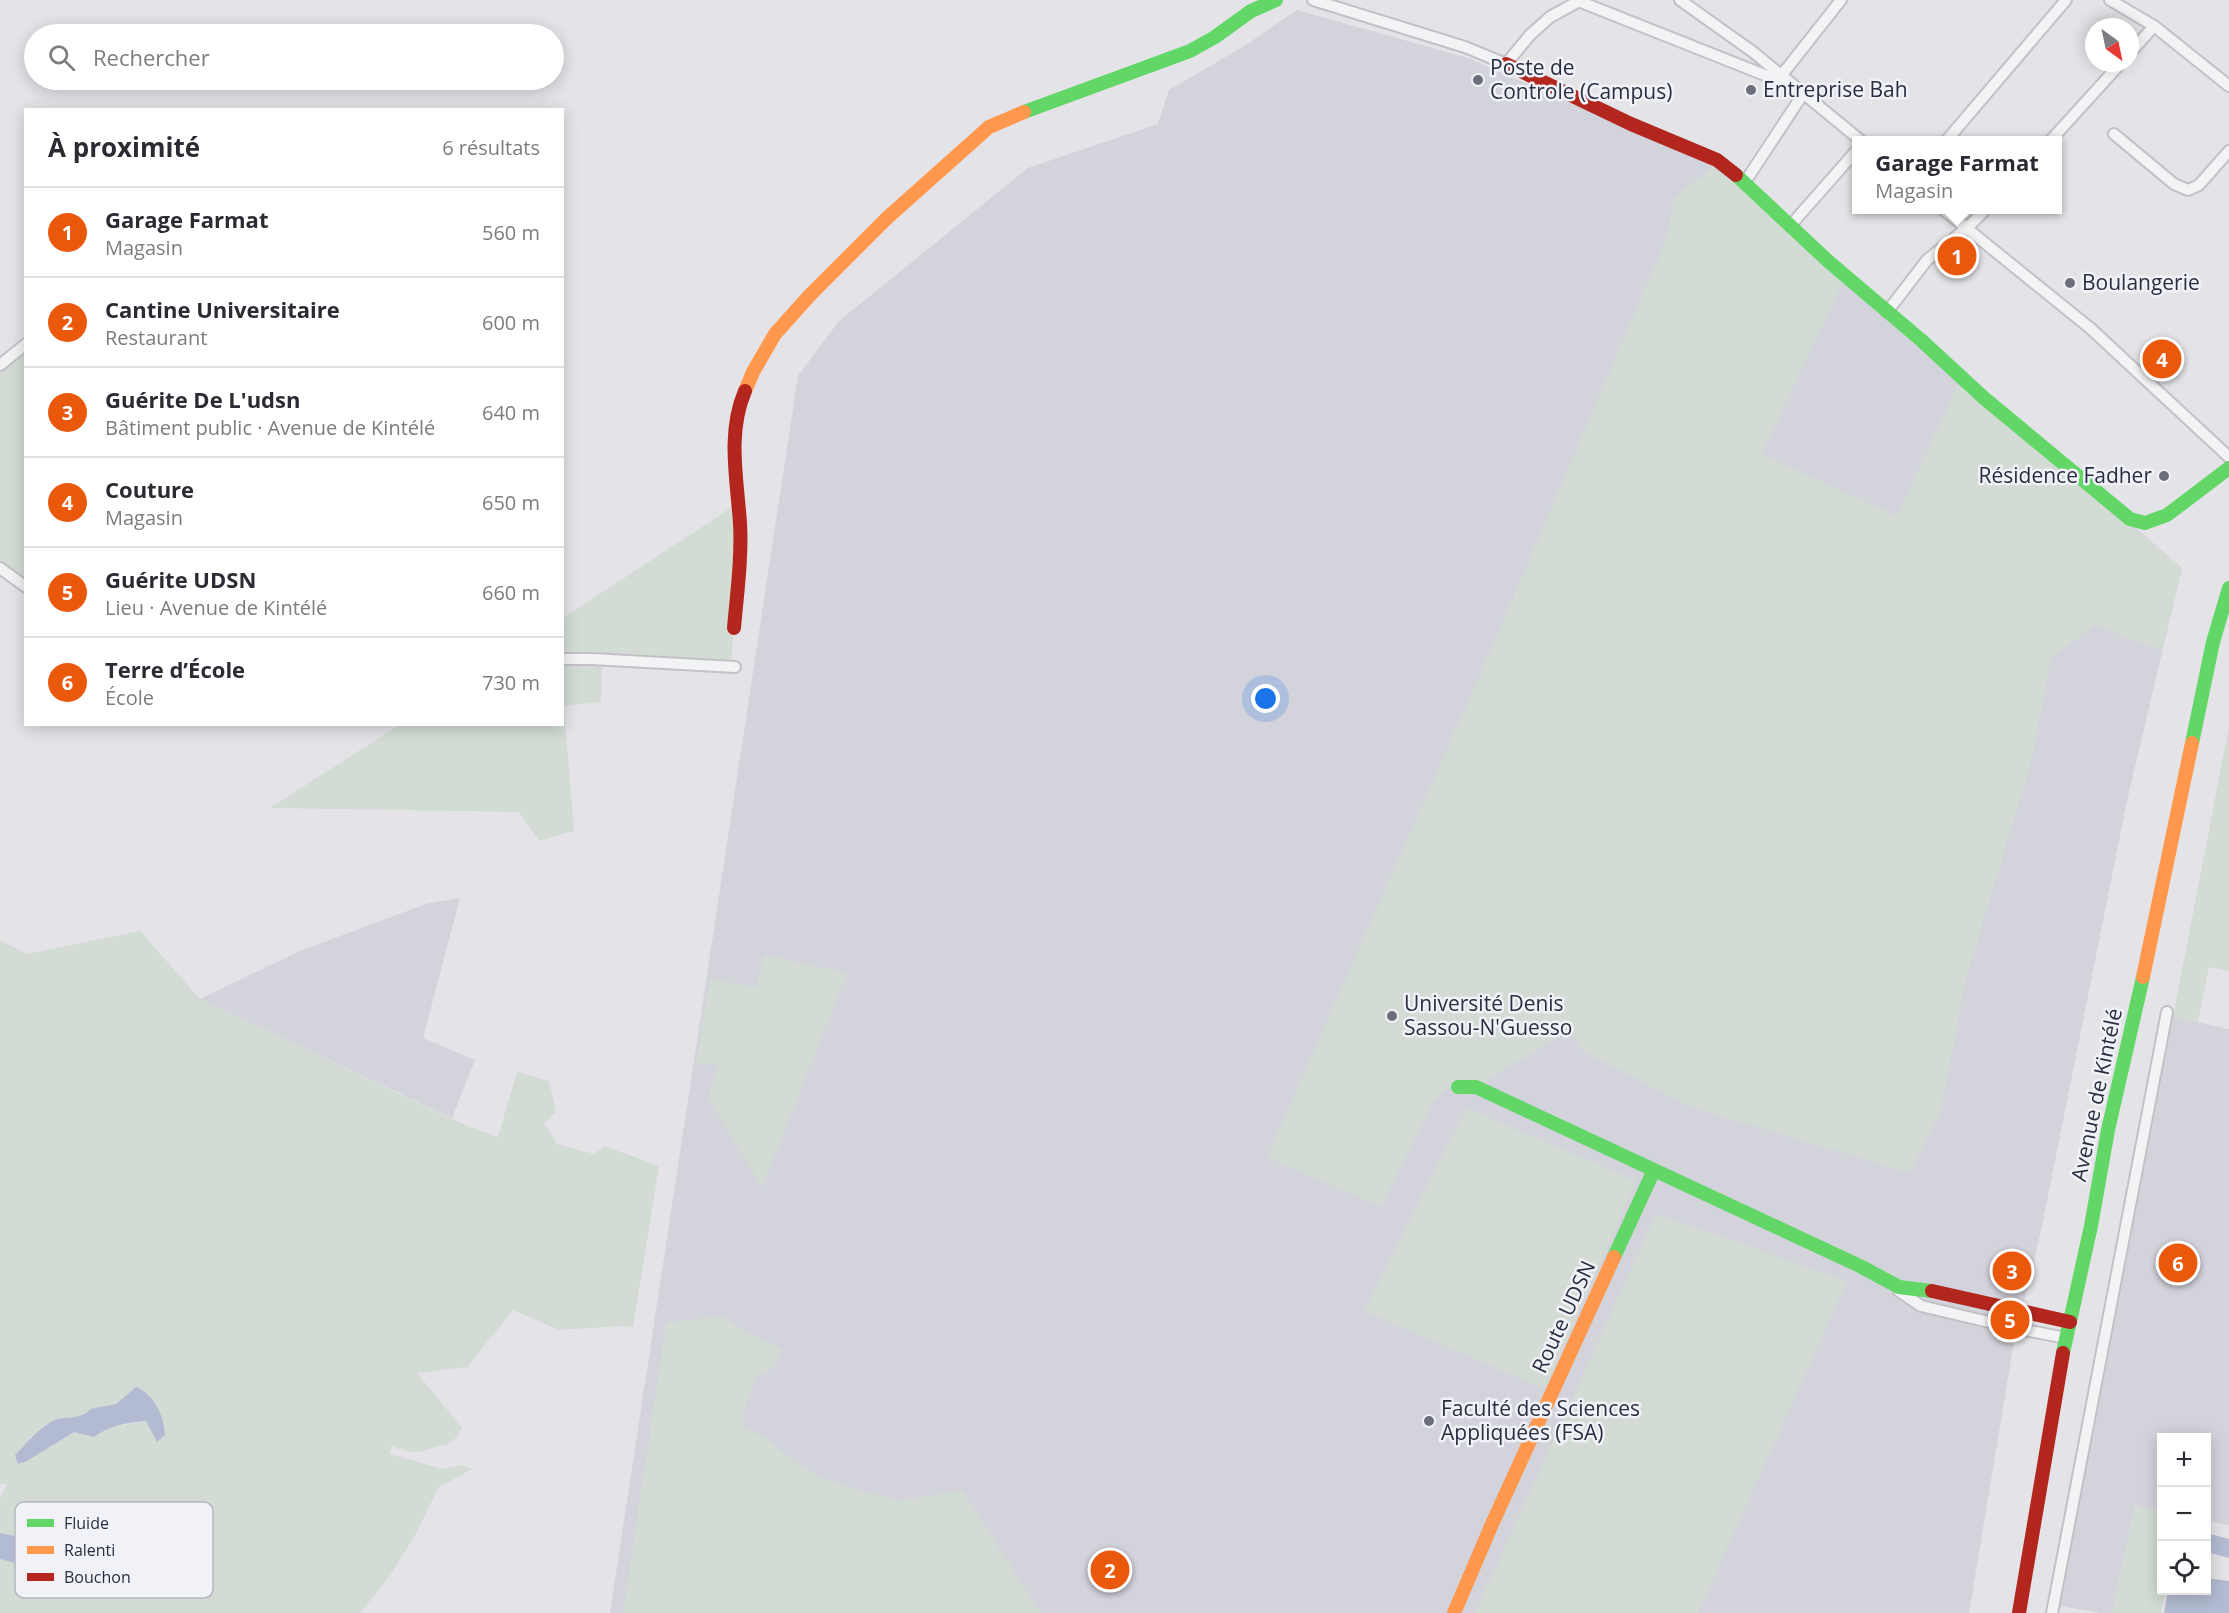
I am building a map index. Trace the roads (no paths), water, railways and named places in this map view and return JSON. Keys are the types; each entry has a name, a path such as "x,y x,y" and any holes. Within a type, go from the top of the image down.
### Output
{"street":[{"path":"734,628 739,578 740,524 735,475 738,407 753,372 775,334 810,295 887,218 970,142 989,128 1011,117 1190,51 1214,38 1236,20 1262,4 1276,0"},
{"path":"1313,0 1465,47 1506,64 1630,124 1717,160 1745,182 1790,226 1984,398 2130,519 2145,523 2167,515 2229,468"},
{"path":"1506,64 1530,35 1550,17 1577,0 1799,91"},
{"path":"1680,0 1753,52 1854,136"},
{"path":"1781,76 1841,0"},
{"path":"1951,136 2066,0"},
{"path":"2110,0 2154,26 2229,86"},
{"path":"2139,43 2154,26"},
{"path":"2055,136 2113,72"},
{"path":"1745,182 1799,91"},
{"path":"2114,134 2174,184 2188,190 2199,185 2229,151"},
{"path":"1790,226 1852,157"},
{"path":"1949,214 2090,328 2229,457"},
{"path":"1887,312 1927,260 1981,214"},
{"path":"0,365 24,346"},
{"path":"0,568 24,586"},
{"name":"Avenue de Kintélé","path":"2019,1613 2066,1338 2091,1226 2108,1130 2192,754 2213,642 2229,588"},
{"path":"564,659 735,667"},
{"path":"2052,1613 2167,1012"},
{"path":"1458,1087 1476,1087 1860,1266 1899,1287 1922,1289 2070,1322"},
{"name":"Route UDSN","path":"1454,1613 1492,1524 1654,1170"},
{"path":"1899,1287 1899,1291 1921,1306 2014,1329 2066,1338"},
{"path":"2054,1319 2063,1316 2073,1307"},
{"path":"2052,1335 2064,1353"}],"water":[{"path":"136,1387 153,1401 163,1421 165,1435 157,1442 146,1421 118,1425 94,1437 74,1432 27,1461 18,1464 15,1455 44,1426 55,1420 83,1415 90,1409 116,1404"},
{"path":"0,1533 15,1536 15,1563 0,1559"},
{"path":"2211,1534 2229,1539 2229,1558 2211,1553"},
{"path":"2211,1579 2229,1581 2229,1613 2164,1613 2167,1595 2211,1595"}],"place":[{"name":"Poste de Controle (Campus)","path":"1478,80"},
{"name":"Entreprise Bah","path":"1751,90"},
{"name":"Garage Farmat","path":"1957,256"},
{"name":"Boulangerie","path":"2070,283"},
{"name":"Couture","path":"2162,359"},
{"name":"Résidence Fadher","path":"2164,476"},
{"name":"Université Denis Sassou-N'Guesso","path":"1392,1016"},
{"name":"Terre d’École","path":"2178,1263"},
{"name":"Guérite De L'udsn","path":"2012,1271"},
{"name":"Guérite UDSN","path":"2010,1320"},
{"name":"Faculté des Sciences Appliquées (FSA)","path":"1429,1421"},
{"name":"Cantine Universitaire","path":"1110,1570"}]}
